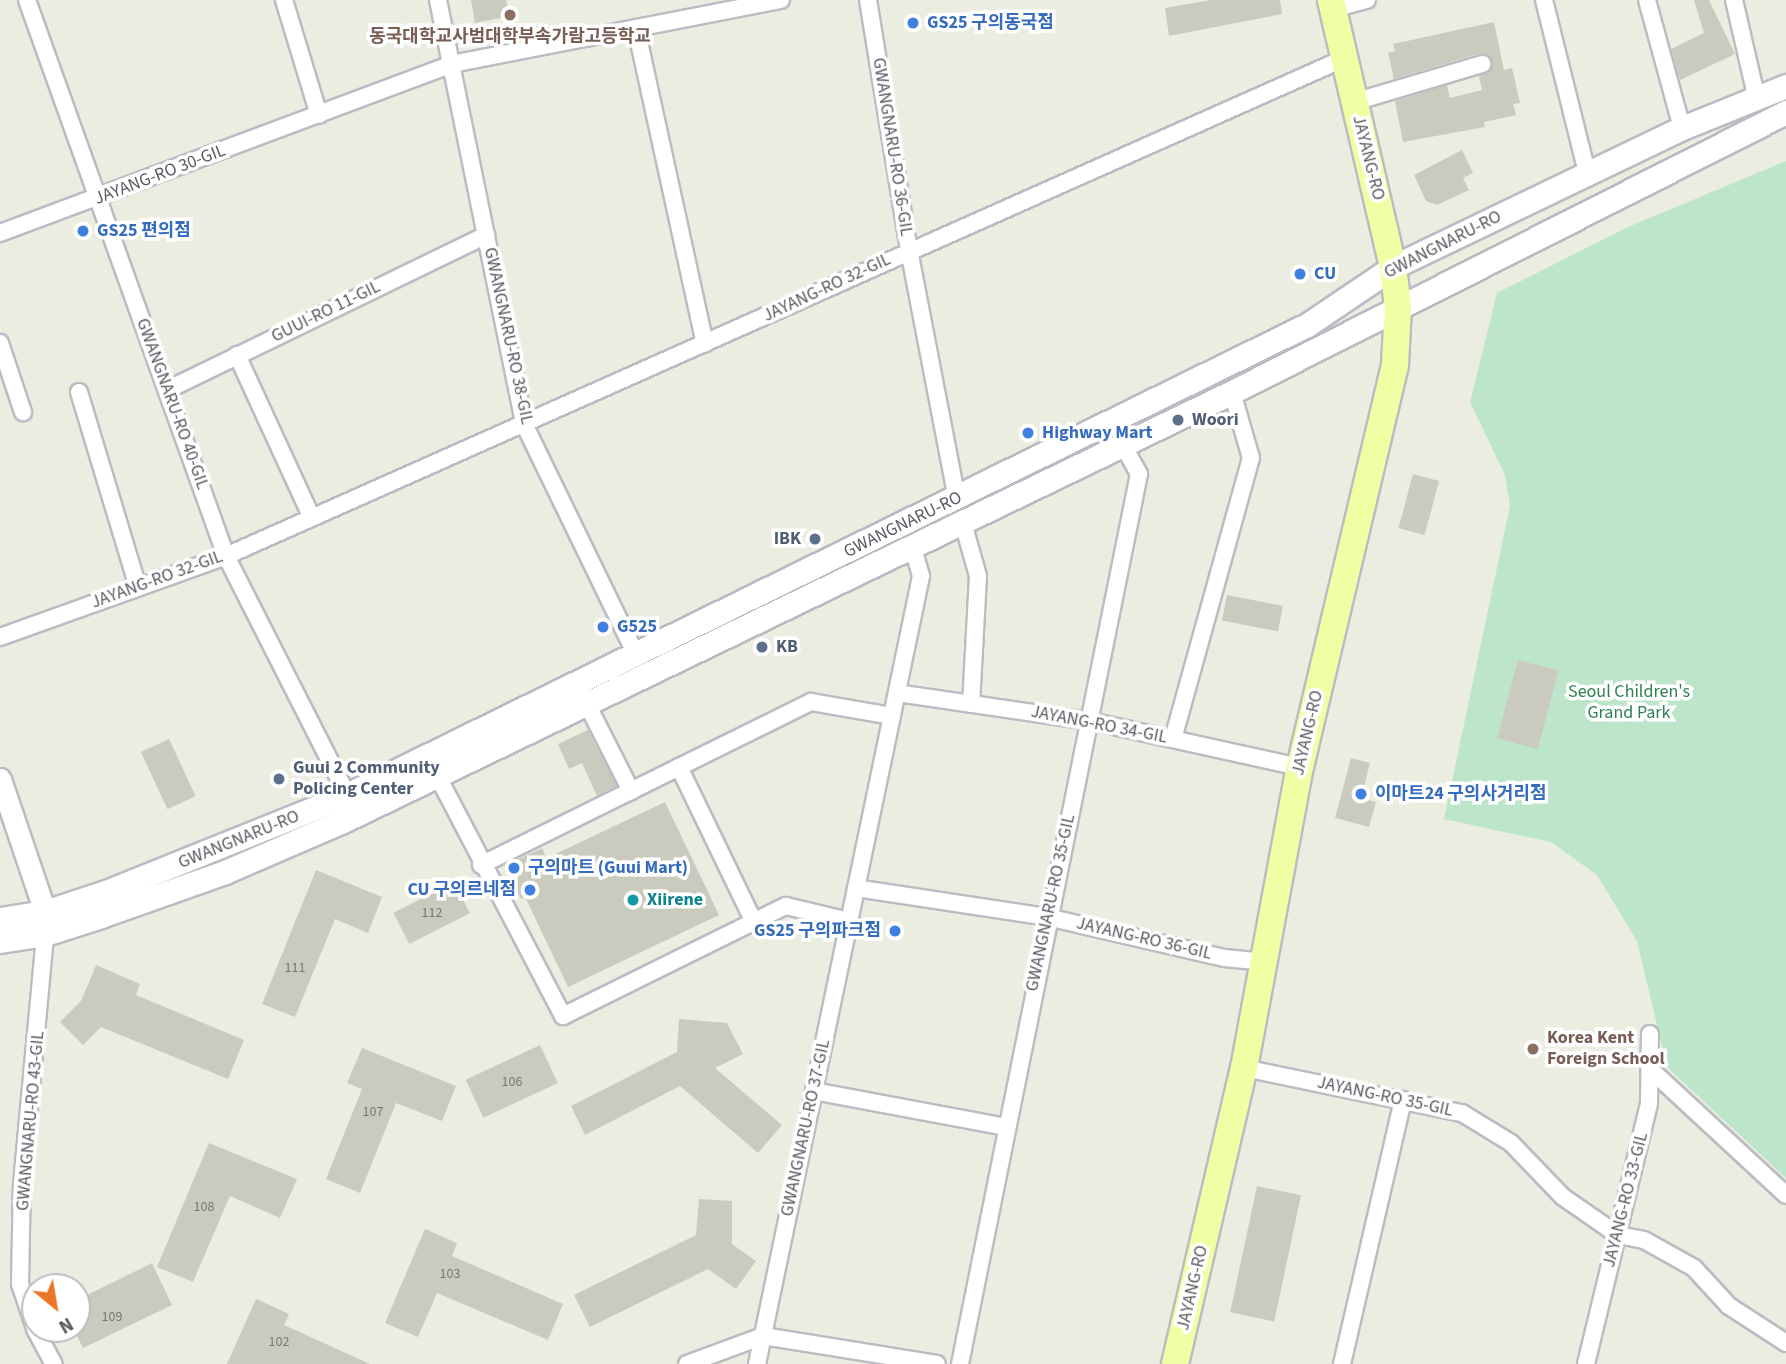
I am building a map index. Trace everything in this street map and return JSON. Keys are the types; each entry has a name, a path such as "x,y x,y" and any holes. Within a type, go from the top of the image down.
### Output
{"main road":[{"name":"JAYANG-RO","path":"1175,1364 1244,1068 1266,962 1300,767 1395,365 1398,307 1392,267 1332,5"},
{"name":"GWANGNARU-RO","path":"0,941 45,923 106,892 347,795 635,653 957,500 1307,325 1392,267 1682,128 1757,100 1786,86"},
{"name":"GWANGNARU-RO","path":"0,919 45,923 225,872 437,775 913,548 1233,392 1786,112"}],"street":[{"name":"GWANGNARU-RO 40-GIL","path":"27,0 226,556 347,795"},
{"path":"284,0 319,115"},
{"name":"GWANGNARU-RO 38-GIL","path":"438,0 525,426 635,653"},
{"name":"JAYANG-RO 30-GIL","path":"0,233 451,64 781,0"},
{"name":"GWANGNARU-RO 36-GIL","path":"868,0 909,250 957,500"},
{"name":"JAYANG-RO","path":"1332,5 1367,0"},
{"path":"1544,0 1587,173"},
{"path":"1647,0 1682,128"},
{"path":"1734,0 1757,100"},
{"path":"636,28 705,344"},
{"name":"JAYANG-RO 32-GIL","path":"0,637 226,556 312,519 525,426 909,250 1343,59"},
{"name":"JAYANG-RO","path":"1354,102 1482,64"},
{"name":"GUUI-RO 11-GIL","path":"167,390 486,235"},
{"path":"0,343 23,412"},
{"path":"237,355 312,519"},
{"path":"79,392 138,587"},
{"path":"1174,739 1251,458 1233,392"},
{"name":"GWANGNARU-RO 35-GIL","path":"960,1364 1047,917 1090,721 1139,474 1123,445"},
{"name":"GWANGNARU-RO","path":"963,523 978,576 971,704"},
{"name":"GWANGNARU-RO 37-GIL","path":"757,1364 921,576 913,548"},
{"name":"JAYANG-RO 34-GIL","path":"897,693 1090,721 1300,767"},
{"path":"586,702 631,791"},
{"path":"481,865 811,702 892,716"},
{"path":"679,767 753,920"},
{"path":"437,775 481,865 563,1016 786,906 849,921"},
{"path":"0,779 45,923"},
{"name":"JAYANG-RO 36-GIL","path":"856,887 1047,917 1224,958 1266,962"},
{"name":"GWANGNARU-RO 43-GIL","path":"21,1287 22,1184 38,1049 45,923"},
{"name":"JAYANG-RO 33-GIL","path":"1586,1364 1649,1102 1650,1034"},
{"name":"JAYANG-RO 35-GIL","path":"1244,1068 1462,1113 1511,1143 1563,1197 1618,1235 1644,1240 1694,1268 1729,1306 1786,1343"},
{"path":"1650,1069 1786,1195"},
{"path":"814,1091 1006,1127"},
{"path":"1342,1364 1403,1100"},
{"path":"687,1364 763,1336 937,1364"},
{"name":"GWANGNARU-RO 43-GIL","path":"43,1343 54,1364"}],"green space":[{"name":"Seoul Children's Grand Park","path":"1786,161 1786,1178 1667,1067 1637,941 1597,875 1551,842 1444,819 1510,506 1505,475 1470,402 1497,293 1628,227"}],"building":[{"path":"471,0 506,0 510,16 475,23"},
{"path":"1211,0 1280,0 1282,14 1169,36 1165,8"},
{"path":"1694,0 1709,0 1735,54 1680,80 1671,49 1704,33"},
{"path":"1494,22 1504,70 1512,68 1520,103 1513,104 1516,115 1484,122 1485,127 1403,142 1395,101 1447,85 1450,98 1482,90 1479,76 1489,72 1492,62 1485,54 1474,55 1394,79 1388,53 1395,51 1393,44"},
{"path":"1462,150 1473,173 1463,178 1469,190 1437,205 1426,201 1414,175"},
{"path":"1413,474 1439,481 1425,535 1399,528"},
{"path":"1227,595 1283,606 1278,631 1222,621"},
{"path":"1518,660 1559,671 1538,749 1497,738"},
{"path":"588,730 617,786 597,796 582,763 569,769 558,744"},
{"path":"169,739 196,796 168,809 141,752"},
{"path":"1351,758 1370,763 1361,798 1376,802 1369,827 1335,818"},
{"name":"Xiirene","path":"665,802 719,915 568,987 525,897 521,899 504,866 542,848 547,858"},
{"path":"316,870 382,897 368,933 335,919 295,1017 262,1004"},
{"path":"454,882 470,913 409,944 393,913"},
{"path":"96,965 140,984 136,995 244,1040 228,1079 101,1027 83,1045 60,1022 81,1001"},
{"path":"679,1019 727,1023 743,1054 715,1068 782,1125 758,1153 680,1086 585,1135 571,1106 677,1052"},
{"path":"540,1045 558,1083 483,1118 466,1080"},
{"path":"362,1048 456,1086 442,1121 396,1103 360,1193 326,1179 362,1089 347,1083"},
{"path":"209,1143 297,1179 280,1218 230,1196 193,1282 157,1267"},
{"path":"1257,1186 1301,1195 1274,1322 1230,1312"},
{"path":"699,1199 732,1201 732,1244 756,1261 736,1289 708,1269 590,1327 574,1295 696,1235"},
{"path":"425,1229 457,1243 452,1256 563,1304 548,1340 437,1293 418,1337 385,1323"},
{"path":"152,1263 172,1305 83,1348 80,1343 91,1343 91,1293"},
{"path":"256,1299 289,1314 284,1325 370,1364 227,1364"}],"place":[{"name":"동국대학교사범대학부속가람고등학교","path":"510,15"},
{"name":"GS25 구의동국점","path":"913,23"},
{"name":"GS25 편의점","path":"83,231"},
{"name":"CU","path":"1300,274"},
{"name":"Woori","path":"1178,420"},
{"name":"Highway Mart","path":"1028,433"},
{"name":"IBK","path":"815,539"},
{"name":"G525","path":"603,627"},
{"name":"KB","path":"762,647"},
{"name":"Guui 2 Community Policing Center","path":"279,779"},
{"name":"이마트24 구의사거리점","path":"1361,794"},
{"name":"구의마트 (Guui Mart)","path":"514,868"},
{"name":"CU 구의르네점","path":"530,890"},
{"name":"Xiirene","path":"633,900"},
{"name":"GS25 구의파크점","path":"895,931"},
{"name":"Korea Kent Foreign School","path":"1533,1049"}]}
